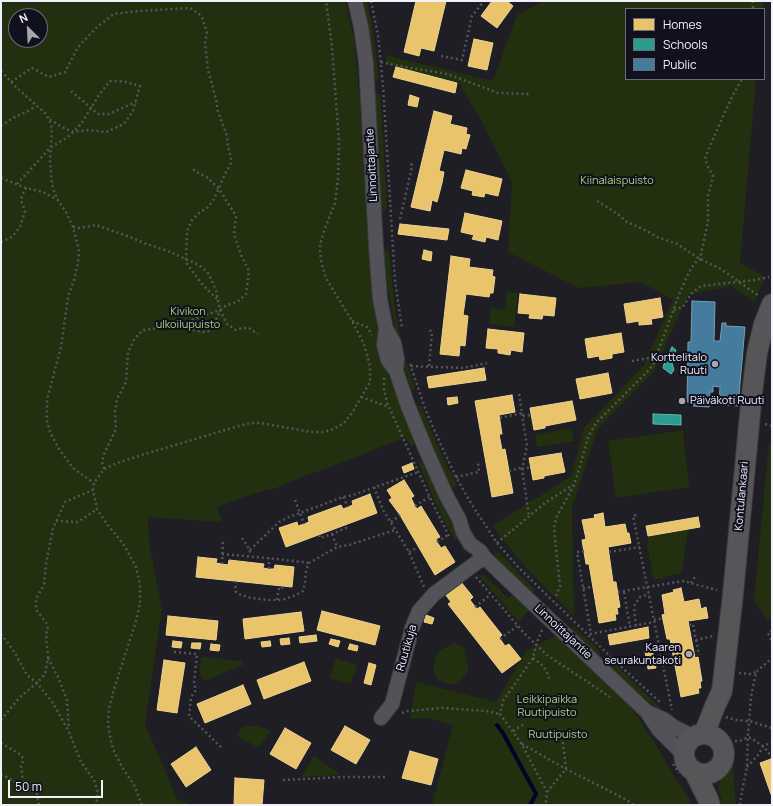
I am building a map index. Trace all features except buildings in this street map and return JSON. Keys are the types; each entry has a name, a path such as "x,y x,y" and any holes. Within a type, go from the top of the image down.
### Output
{"main road":[{"name":"Kontulankaari","path":"720,805 716,794 716,771 722,764 728,742 722,691 755,366 764,324 766,301"},
{"name":"Kontulankaari","path":"677,757 689,740 699,735 722,691"},
{"path":"699,735 714,736 728,742"},
{"path":"677,757 684,760 690,770 688,774"},
{"path":"688,774 706,775 716,771"},
{"path":"688,774 708,799 710,805"}],"street":[{"name":"Linnoittajantie","path":"355,1 361,27 366,63 380,299 386,329 394,343 397,358 396,371 408,406 426,450 446,495 459,519 470,528 477,539 482,554 647,712 677,757"},
{"name":"Ruutikuja","path":"381,718 392,704 414,620 419,611 431,597 482,554"},
{"name":"Linnoittajantie","path":"647,712 665,720 674,727 699,735"}],"path":[{"path":"142,805 134,785 122,767 113,749 108,724 109,708 115,686 137,618 140,602 140,584 136,567 124,546 97,509 93,490 94,483 104,469 145,454 242,425 251,423 265,424 310,432 324,432 331,430 342,424 352,413 370,382 370,366 364,344 326,278 320,253 320,245 325,228 335,203 338,178 339,142 332,47 326,1"},
{"path":"371,1 378,35 384,86 395,281 403,335"},
{"path":"441,56 462,60 472,16 484,1"},
{"path":"11,82 32,68 49,77 65,72 78,47 96,27 114,14 190,8 200,14 207,32 205,43 208,70 217,103 217,109 227,136 231,163 214,199 207,208 192,220 187,231 186,260 187,264 201,283 217,300"},
{"path":"381,62 447,74 498,92 529,94"},
{"path":"1,71 17,88 45,113 52,128 50,162 52,185 57,199 66,212 73,227 79,250 78,263 68,297 61,348 47,400 47,421 50,432 59,449 73,468 94,483"},
{"path":"556,596 560,586 554,528 556,518 574,485 588,437 596,423 649,370 656,357 689,272 694,264 700,259 708,221 708,196 713,176 705,159 720,123 741,80"},
{"path":"17,184 51,147 68,136 73,132 81,124 99,95 110,82 126,82 140,86 133,111 124,124 106,132 89,130 73,132 49,119"},
{"path":"71,91 98,114 109,114 136,102"},
{"path":"1,126 36,106"},
{"path":"400,219 412,167 411,162"},
{"path":"104,469 102,462 104,454 116,429 114,412 117,399 126,382 128,352 135,338 143,330 177,326 220,310 227,305 237,302 246,294 249,271 241,255 234,234 236,216 219,189 208,178 195,172 192,168"},
{"path":"1,178 26,188 43,192 57,199"},
{"path":"1,242 12,237 20,227 25,211 21,200 26,188"},
{"path":"597,201 607,206 627,222 647,231 657,238 677,244 700,259 721,268 766,301"},
{"path":"73,227 79,228 96,225 168,251 199,265 208,273 216,290 220,310 227,324 236,330 249,328 258,334"},
{"path":"674,310 683,307 691,294 701,286 769,277"},
{"path":"177,326 203,332 208,331 213,326 220,310"},
{"path":"352,321 367,327 375,339"},
{"path":"428,366 432,333 430,330"},
{"path":"632,361 656,357"},
{"path":"409,360 426,411 456,477 497,543 519,568 664,706"},
{"path":"411,366 463,368 487,362"},
{"path":"519,394 527,446 523,468 530,516"},
{"path":"362,397 388,407 429,497 452,541"},
{"path":"500,418 532,415"},
{"path":"762,424 772,426"},
{"path":"456,477 479,472 478,462"},
{"path":"509,471 531,467"},
{"path":"249,556 250,550 279,522 289,517 418,472"},
{"path":"497,543 545,503 574,485"},
{"path":"374,487 383,510 409,552 425,589 431,597"},
{"path":"1,720 20,697 37,684 45,674 48,658 46,634 48,629 47,624 37,611 36,599 44,585 46,564 53,528 65,502 93,490"},
{"path":"343,497 348,507"},
{"path":"415,506 429,497"},
{"path":"295,500 304,524"},
{"path":"56,521 78,522 97,509"},
{"path":"390,522 400,515"},
{"path":"636,515 633,516 672,714 669,711"},
{"path":"319,535 320,538 332,534 346,528 345,525"},
{"path":"222,554 309,563 338,547 395,530"},
{"path":"332,534 338,547"},
{"path":"437,542 448,535"},
{"path":"242,538 250,550"},
{"path":"222,564 223,539"},
{"path":"409,552 418,547"},
{"path":"609,552 640,548"},
{"path":"584,551 577,552 590,635"},
{"path":"269,558 269,569"},
{"path":"235,581 235,589 238,594 251,598 282,600 303,591 306,570 309,563"},
{"path":"474,574 517,626 547,655 610,697"},
{"path":"691,583 696,575"},
{"path":"618,592 682,581 733,594"},
{"path":"278,600 279,588 282,588 282,586"},
{"path":"583,588 593,587"},
{"path":"624,592 630,627"},
{"path":"636,626 635,604 640,597 649,594"},
{"path":"475,607 490,595"},
{"path":"590,635 636,626 663,618"},
{"path":"689,625 693,624 699,655"},
{"path":"500,640 517,626"},
{"path":"500,714 503,701 533,658 543,626"},
{"path":"772,632 768,633 772,642"},
{"path":"1,634 13,650 27,675 37,684 53,703 69,732 81,762 94,780 98,793 96,805"},
{"path":"696,640 715,635"},
{"path":"650,645 659,644"},
{"path":"174,652 197,654 194,683 196,690 191,697 189,716 223,749"},
{"path":"48,658 67,700 69,732"},
{"path":"533,658 545,669 550,681"},
{"path":"739,673 750,674 756,672 772,658"},
{"path":"663,663 674,661"},
{"path":"740,805 747,767 751,697 756,672"},
{"path":"381,718 408,711 442,708 486,711 500,714 521,743 547,792"},
{"path":"736,720 749,721 772,728"},
{"path":"513,731 526,722"},
{"path":"544,805 547,792 566,769 560,729"},
{"path":"728,742 740,741 748,737"},
{"path":"748,737 763,746 772,757"},
{"path":"747,767 759,754 763,746 772,742"},
{"path":"1,743 22,756 23,761 21,766 24,787"},
{"path":"521,743 634,805"},
{"path":"677,757 688,774"},
{"path":"1,774 37,794 39,805"},
{"path":"284,780 343,777 387,777"}],"green space":[{"name":"Kivikon ulkoilupuisto","path":"1,1 345,1 354,38 360,102 369,250 377,327 387,372 416,444 411,446 406,437 276,488 259,492 217,507 222,522 148,517 150,548 162,609 145,724 177,799 192,805 1,805"},
{"path":"363,1 367,1 374,36 379,79 376,81 374,81 369,34"},
{"name":"Kiinalaispuisto","path":"544,1 763,1 763,8 625,8 625,80 756,80 740,263 766,277 754,302 732,286 688,295 654,371 597,430 572,508 574,616 527,569 492,526 571,476 584,428 644,365 673,299 640,282 579,288 508,252 512,182 482,122 458,82 387,65 386,55 493,81 517,15"},
{"path":"375,93 380,94 382,121 387,209 382,213"},
{"path":"384,251 389,252 395,309 401,341 398,343 388,291"},
{"path":"507,292 518,293 514,327 489,324 491,308 505,310"},
{"path":"404,354 415,389 411,391 401,355"},
{"path":"421,405 438,447 457,486 451,488 424,426 417,406"},
{"path":"571,428 574,441 537,447 535,435"},
{"path":"683,430 689,487 616,498 608,441"},
{"path":"769,442 772,443 772,618 767,620 754,600"},
{"path":"422,459 445,511 460,539 455,540 442,517 419,464"},
{"path":"688,529 682,573 654,580 647,547 648,536"},
{"path":"496,552 500,553 535,590 532,594 504,566 494,554"},
{"path":"479,576 485,576 508,598 512,595 529,610 519,622"},
{"path":"573,626 599,650 599,657 570,630"},
{"name":"Ruutipuisto","path":"555,636 628,702 677,781 690,799 691,805 432,805 453,725 429,718 410,719 416,682 496,702 526,651"},
{"path":"455,643 464,648 469,670 458,684 448,684 437,679 434,672 434,662 439,651"},
{"path":"201,657 241,661 243,665 207,680 203,680 200,674"},
{"path":"336,658 357,665 351,684 330,678"},
{"path":"615,664 667,714 669,718 632,688 610,667"},
{"path":"243,726 259,726 270,731 259,748 237,736"},
{"path":"314,756 341,775 301,777"},
{"path":"729,764 733,765 736,805 723,805 719,792 719,784"}],"waterway":[{"path":"497,725 503,733 536,794 530,805"}],"place":[{"name":"Korttelitalo Ruuti","path":"715,364"},
{"name":"Päiväkoti Ruuti","path":"682,401"},
{"name":"Kaaren seurakuntakoti","path":"689,654"}],"park label":[{"name":"Leikkipaikka Ruutipuisto","path":"547,706"}]}
